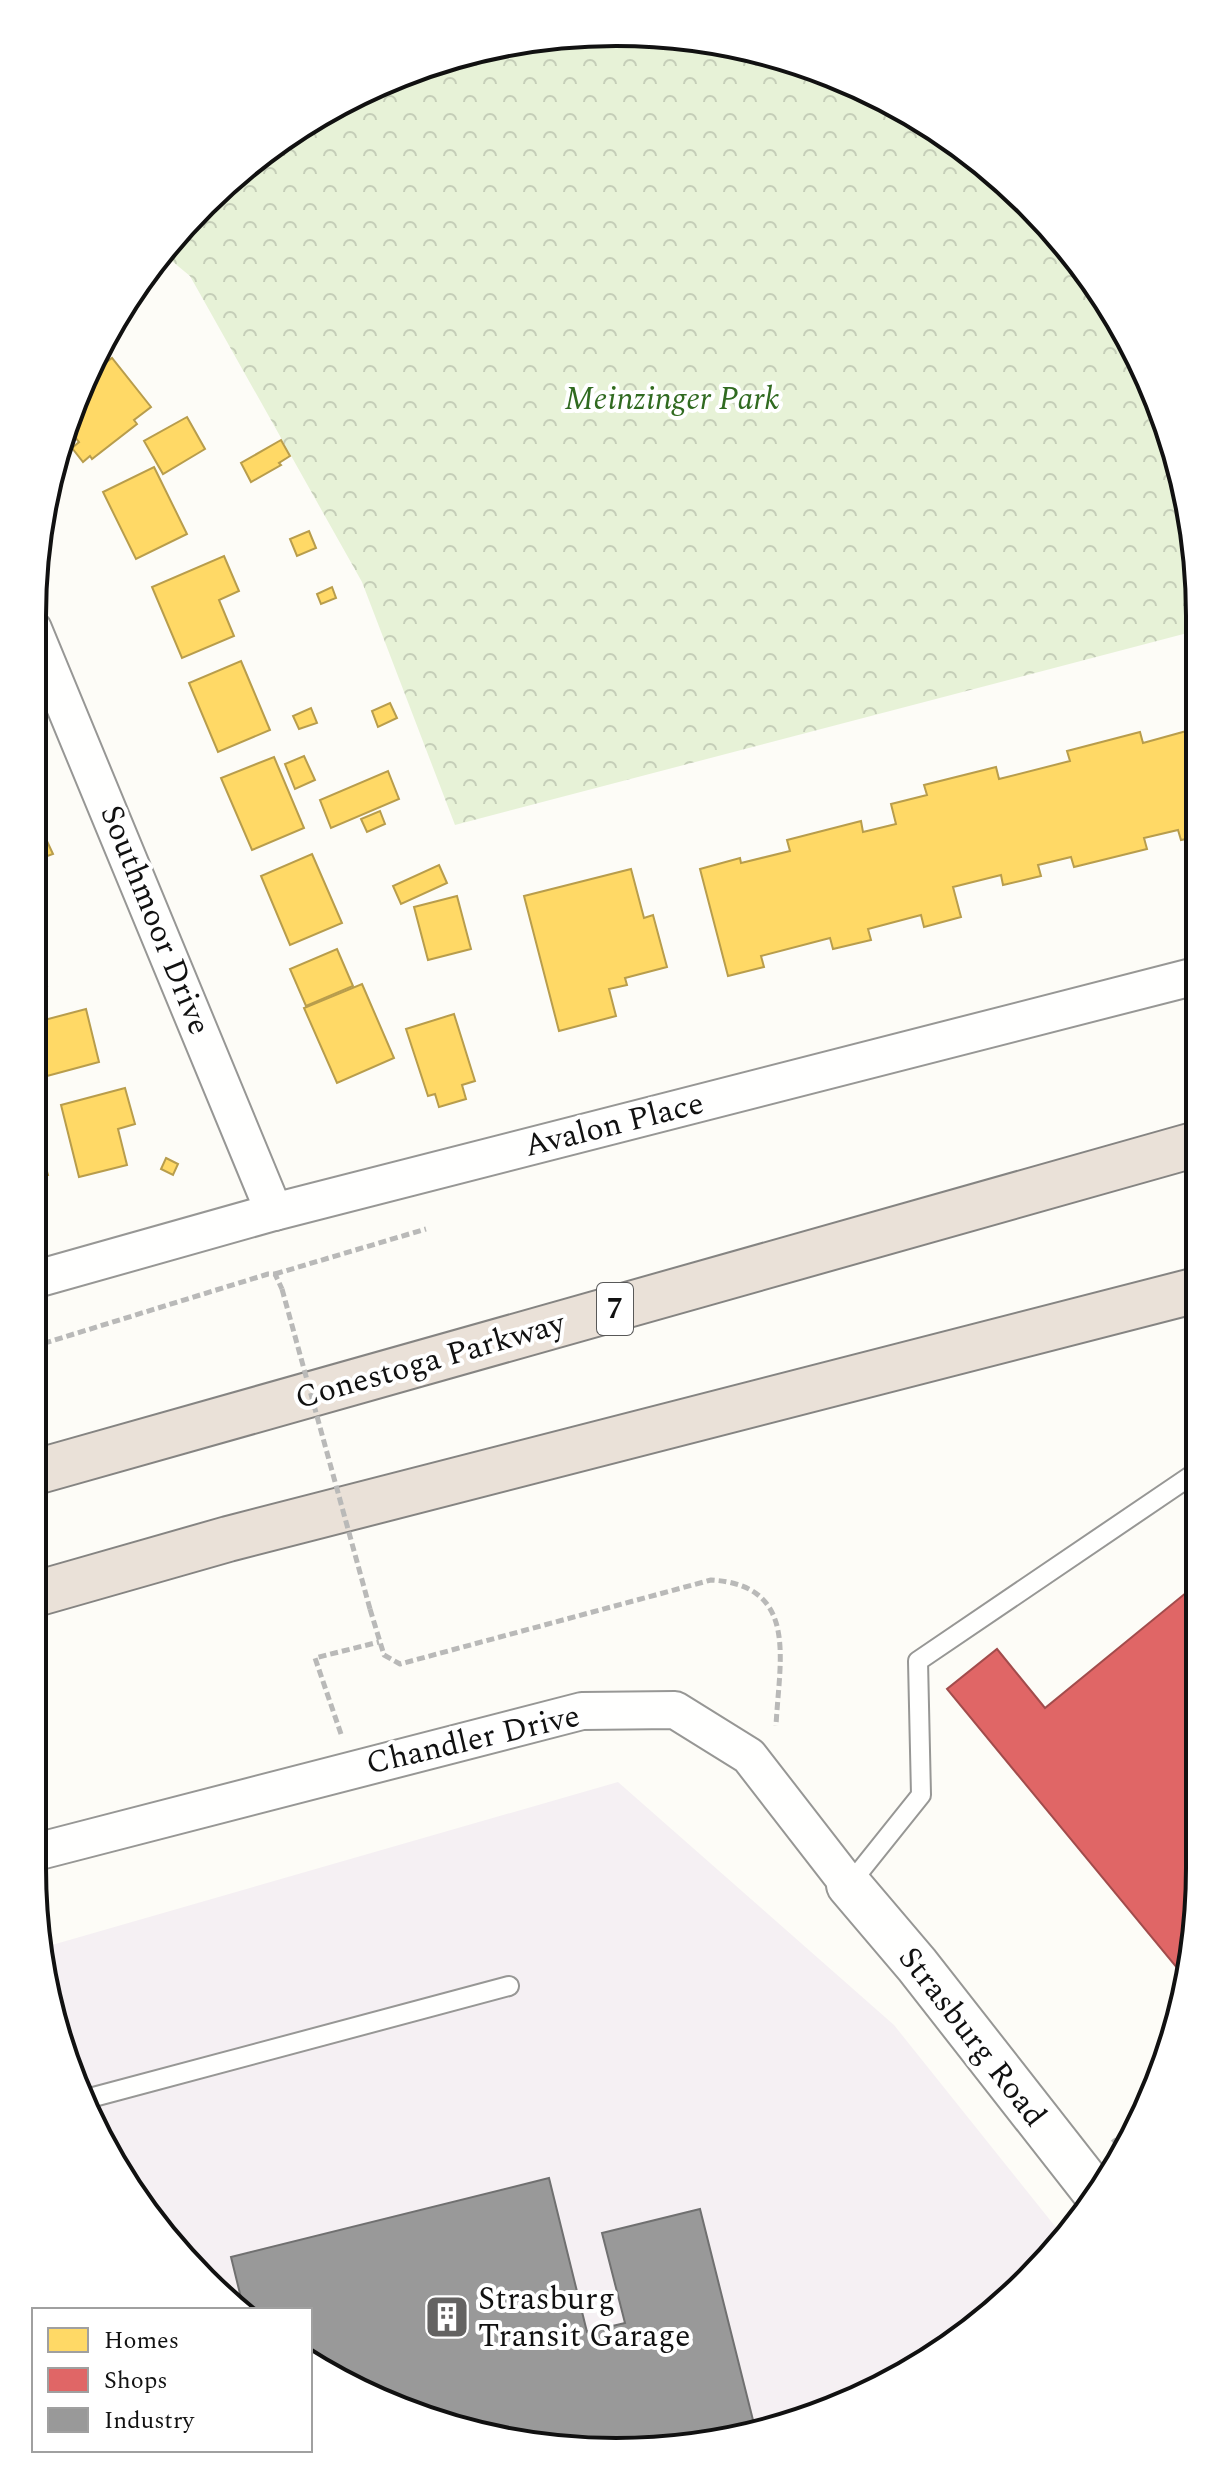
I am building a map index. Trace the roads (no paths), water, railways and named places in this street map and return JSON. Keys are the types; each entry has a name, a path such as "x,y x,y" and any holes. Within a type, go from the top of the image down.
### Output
{"highway":[{"name":"Conestoga Parkway","path":"46,1469 1186,1147"},
{"path":"46,1591 228,1539 1186,1293"}],"street":[{"name":"Southmoor Drive","path":"46,691 274,1212"},
{"name":"Avalon Place","path":"46,1276 274,1212 1186,979"},
{"name":"Chandler Drive","path":"46,1849 582,1711 675,1710 749,1756 849,1885"},
{"name":"Strasburg Road","path":"849,1885 917,1965 1090,2185"}],"lane":[{"path":"849,1885 921,1795 918,1661 1186,1479"},
{"path":"94,2097 509,1986"}],"place":[{"name":"Strasburg Transit Garage","path":"447,2317"}],"park label":[{"name":"Meinzinger Park","path":"672,399"}]}
